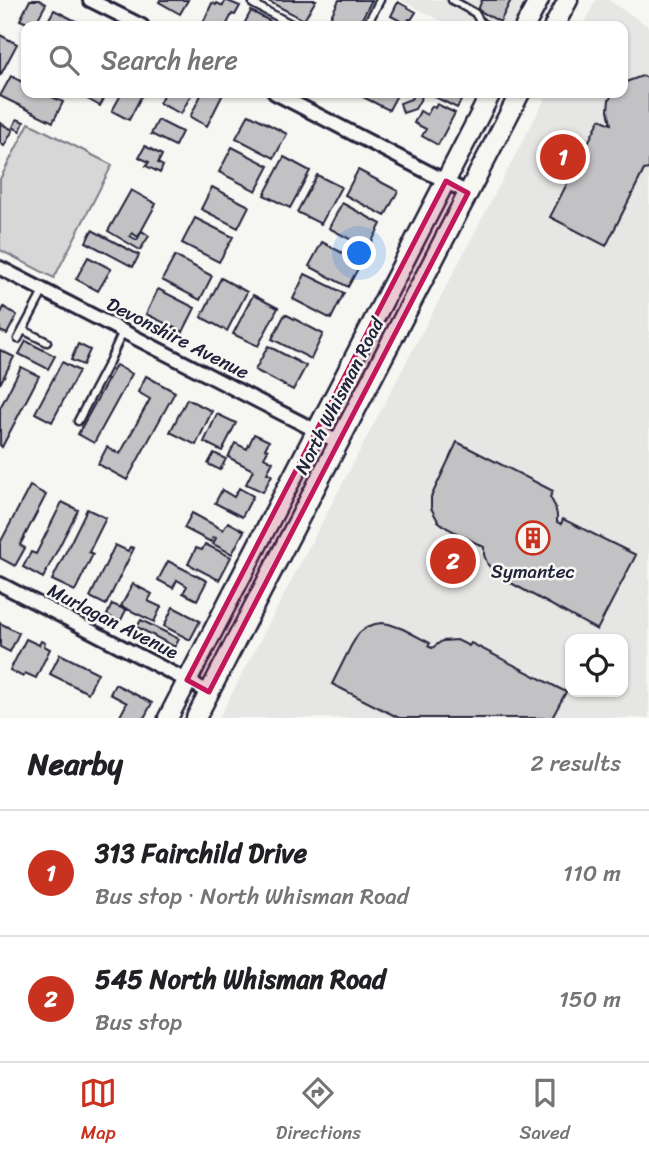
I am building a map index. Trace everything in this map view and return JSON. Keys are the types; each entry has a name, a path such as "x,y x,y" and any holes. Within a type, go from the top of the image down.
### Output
{"main road":[{"path":"528,21 539,0"},
{"path":"557,21 568,0"},
{"name":"North Whisman Road","path":"168,718 488,98"},
{"name":"North Whisman Road","path":"196,718 517,98"},
{"path":"398,273 420,285"}],"street":[{"path":"90,0 109,4 134,21"},
{"path":"300,98 468,193"},
{"name":"Devonshire Avenue","path":"0,268 338,442"},
{"name":"Murlagan Avenue","path":"0,584 209,692"}],"lane":[{"path":"369,21 380,0"},
{"path":"452,0 475,13 480,21"},
{"path":"253,4 285,21"},
{"path":"18,339 44,290"},
{"path":"23,330 47,342"},
{"path":"78,421 123,331"}],"highlighted area":[{"path":"446,181 468,193 209,692 187,680"}],"shaded area":[{"path":"401,0 530,0 520,21 441,21"},
{"path":"596,0 608,0 649,27 649,718 219,718 545,98 628,98 628,21 586,21"},
{"path":"29,123 112,165 54,278 0,250 0,179"}],"building":[{"path":"30,0 39,0 46,4 37,21 20,20"},
{"path":"188,0 180,14 159,2"},
{"path":"225,0 240,6 228,21 204,21 212,3 223,6"},
{"path":"269,0 316,0 304,20"},
{"path":"339,0 372,0 361,21 328,21"},
{"path":"482,0 511,0 500,21 478,10"},
{"path":"398,2 416,12 408,21 400,21 391,16"},
{"path":"54,10 75,21 48,21"},
{"path":"251,11 270,21 246,21"},
{"path":"0,35 17,44 0,76"},
{"path":"11,76 21,81 21,98 55,98 63,102 53,122 0,96"},
{"path":"642,76 649,78 649,169 644,170 606,246 550,217 600,119 611,124 608,110 610,98 628,98 628,81"},
{"path":"86,98 104,98 100,106"},
{"path":"119,98 140,98 129,120 112,111"},
{"path":"162,98 189,98 181,114 159,103"},
{"path":"200,98 221,98 207,126 190,117"},
{"path":"365,98 395,98 389,110"},
{"path":"421,98 415,109 403,113 400,103"},
{"path":"437,98 462,98 457,108"},
{"path":"437,104 455,113 438,145 422,136 426,129 414,123 420,111 427,115 432,106 435,108"},
{"path":"249,114 287,134 274,158 236,138"},
{"path":"17,119 24,122 20,131 13,127"},
{"path":"158,120 182,132 175,146 151,134"},
{"path":"0,123 13,130 4,146 0,143"},
{"path":"145,146 162,155 158,163 163,166 160,173 146,166 149,162 139,157"},
{"path":"232,147 269,166 256,191 219,172"},
{"path":"284,157 310,171 290,208 264,195"},
{"path":"358,170 398,191 385,216 345,195"},
{"path":"317,175 341,187 321,224 297,212"},
{"path":"212,187 249,206 238,228 201,209"},
{"path":"131,190 156,204 138,237 132,233 130,236 137,240 142,231 149,236 140,250 108,231"},
{"path":"342,203 381,224 368,249 329,228"},
{"path":"195,218 233,237 219,262 182,243"},
{"path":"92,230 139,255 133,267 86,242"},
{"path":"322,242 361,263 348,287 309,266"},
{"path":"175,256 212,276 200,300 162,280"},
{"path":"88,257 111,269 98,291 76,279"},
{"path":"305,274 344,293 331,319 293,299"},
{"path":"221,278 247,292 227,331 201,317"},
{"path":"158,289 195,308 183,332 146,314"},
{"path":"253,295 278,308 258,346 233,334"},
{"path":"4,307 17,315 7,334 0,331 0,315"},
{"path":"285,314 323,334 311,359 272,339"},
{"path":"26,341 55,356 48,369 19,354"},
{"path":"78,344 90,350 83,365 71,360"},
{"path":"268,346 306,366 293,390 255,370"},
{"path":"0,350 14,357 0,384"},
{"path":"62,362 79,371 52,422 35,413"},
{"path":"116,365 132,374 94,443 78,434"},
{"path":"21,367 39,376 2,447 0,408"},
{"path":"146,376 175,392 127,480 98,464 107,447 120,454 150,399 138,392"},
{"path":"187,399 212,411 196,445 170,432"},
{"path":"217,414 236,423 222,451 204,442"},
{"path":"254,434 269,441 264,457 273,462 267,473 272,475 263,492 246,484 253,470 228,457 235,443 247,449"},
{"name":"Symantec","path":"457,442 553,491 550,497 555,506 557,522 561,524 563,519 636,555 597,630 500,577 488,565 484,547 438,521 431,508 431,497"},
{"path":"214,453 226,459 220,470 208,464"},
{"path":"30,486 46,495 20,545 25,548 15,566 0,558 0,543"},
{"path":"239,488 253,496 242,517 215,503 222,490 234,497"},
{"path":"62,502 78,510 43,578 23,567 31,552 36,554"},
{"path":"87,509 106,518 89,552 93,554 75,591 52,580"},
{"path":"192,513 223,530 228,522 244,531 232,554 213,544 216,538 213,537 211,542 184,528"},
{"path":"205,544 231,557 219,580 188,564 196,548 202,550"},
{"path":"115,545 128,551 130,547 134,548 106,605 90,597"},
{"path":"168,561 207,581 197,600 183,593 187,586 177,580 173,588 158,580"},
{"path":"133,584 152,594 148,601 161,607 154,622 121,606"},
{"path":"112,604 126,610 120,622 107,615"},
{"path":"173,607 200,621 190,640 164,626"},
{"path":"141,620 179,639 175,647 137,627"},
{"path":"0,623 19,633 10,652 0,647"},
{"path":"375,624 389,624 403,629 430,643 428,646 432,648 442,641 457,640 469,646 471,643 565,694 552,718 399,718 332,684 359,633"},
{"path":"26,639 39,645 41,641 50,649 36,678 25,673 23,677 10,670"},
{"path":"60,654 98,673 88,693 50,674"},
{"path":"115,684 152,703 144,718 119,718 127,703 110,694"}],"place":[{"name":"313 Fairchild Drive","path":"563,157"},
{"name":"Symantec","path":"533,538"},
{"name":"545 North Whisman Road","path":"453,561"}]}
